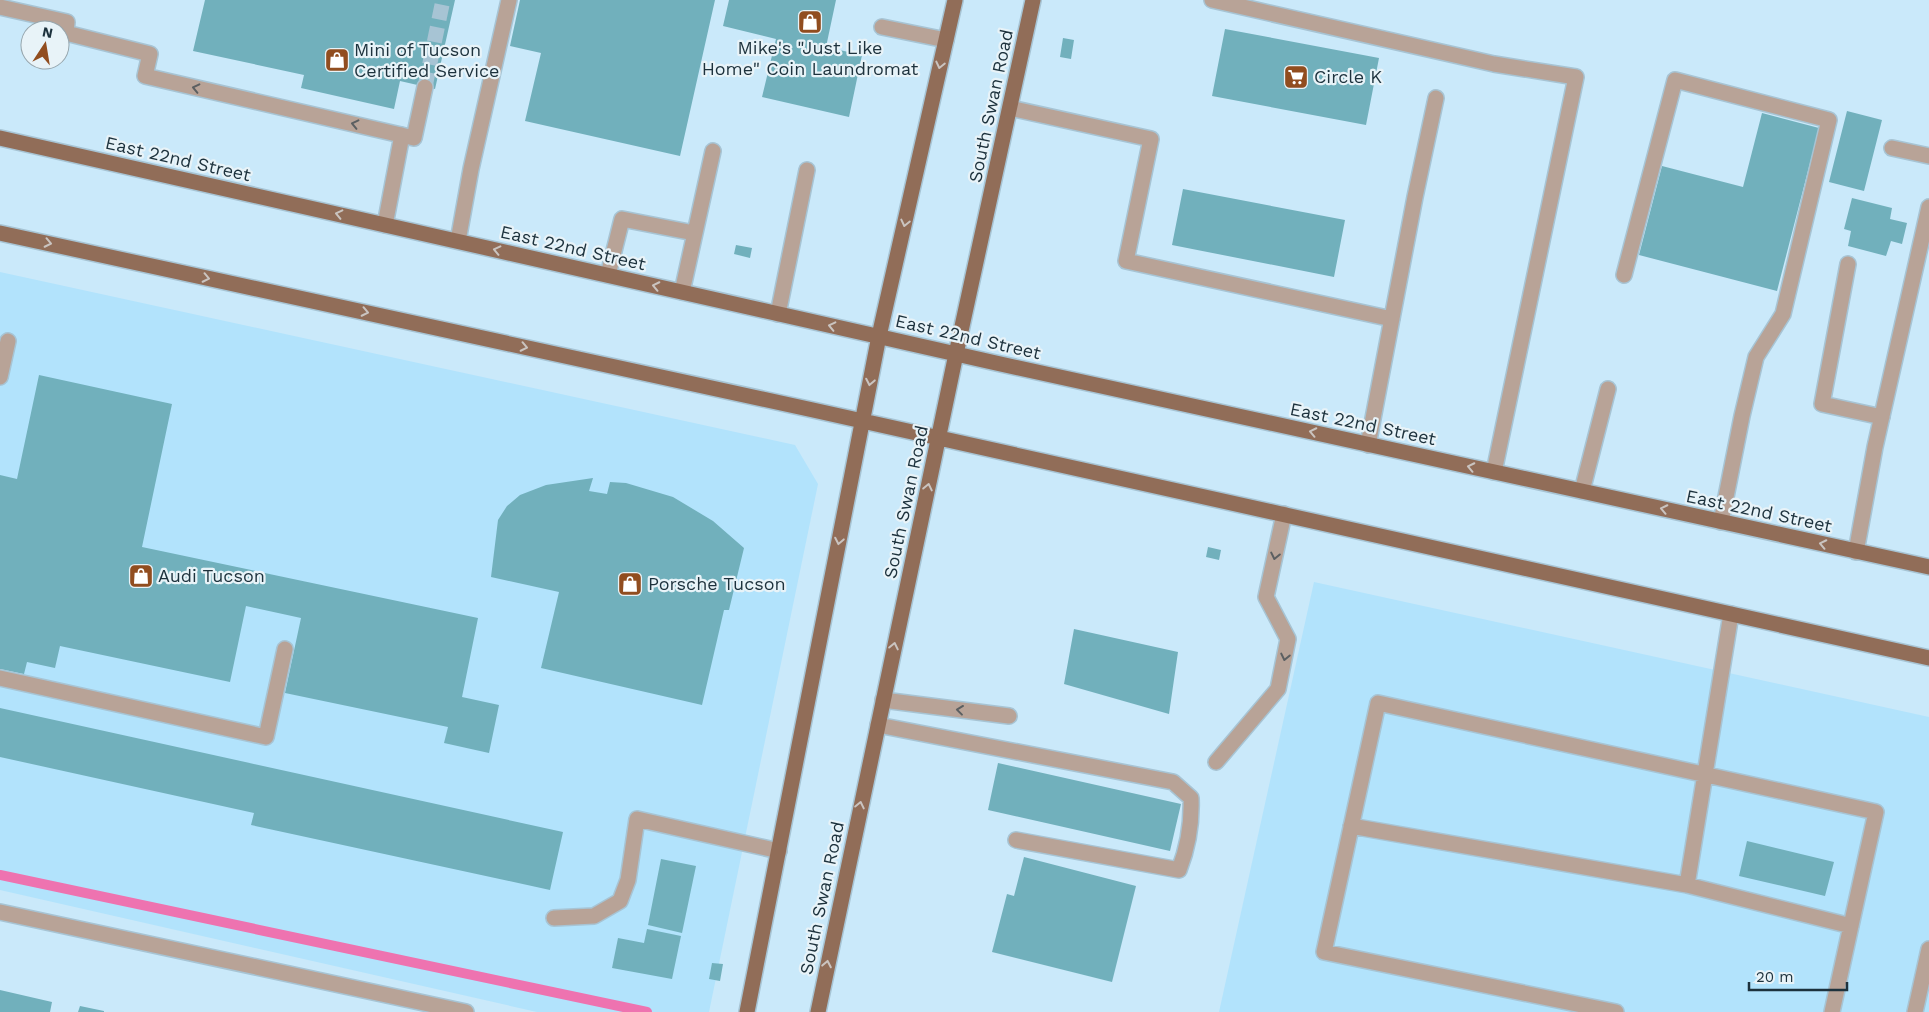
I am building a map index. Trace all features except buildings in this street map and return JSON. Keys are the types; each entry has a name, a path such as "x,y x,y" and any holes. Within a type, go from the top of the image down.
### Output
{"main road":[{"path":"747,1012 879,336 955,0"},
{"name":"South Swan Road","path":"818,1012 882,700 1034,0"},
{"name":"East 22nd Street","path":"0,138 956,354 1929,567"},
{"path":"0,233 1284,514 1929,658"}],"street":[{"path":"458,241 471,169 509,0"},
{"path":"1212,0 1494,64 1576,77 1494,472"},
{"path":"0,7 67,22 66,33 150,54 145,76 402,136 414,138 425,87"},
{"path":"882,27 946,40"},
{"path":"1624,275 1675,80 1830,120 1782,314 1756,357 1721,522"},
{"path":"1368,445 1436,98"},
{"path":"1010,108 1151,139 1126,260 1392,319"},
{"path":"385,225 402,136"},
{"path":"1892,148 1929,156"},
{"path":"682,292 713,151"},
{"path":"778,314 808,170"},
{"path":"1856,552 1882,417 1929,207"},
{"path":"608,275 622,218 694,233"},
{"path":"1848,264 1822,404 1882,417"},
{"path":"0,377 8,341"},
{"path":"1582,491 1608,388"},
{"path":"1216,762 1278,689 1288,639 1266,597 1284,514"},
{"path":"1687,885 1731,614"},
{"path":"0,678 266,737 286,648"},
{"path":"882,700 1009,716"},
{"path":"1616,1012 1324,952 1378,703 1876,812 1832,1012"},
{"path":"878,725 1173,782 1191,798 1192,818 1185,855 1179,870 1016,840"},
{"path":"554,918 594,916 620,901 628,880 637,819 779,851"},
{"path":"1351,826 1687,885 1851,926"},
{"path":"0,912 466,1012"},
{"path":"1915,1012 1929,949"}],"shaded area":[{"path":"0,272 795,445 818,484 709,1012 537,1012 0,890"},
{"path":"1314,582 1929,717 1929,1012 1219,1012"}],"waterway":[{"path":"0,875 647,1012"}],"tunnel":[{"path":"425,87 443,0"}],"place":[{"name":"Mike's \"Just Like Home\" Coin Laundromat","path":"810,22"},
{"name":"Mini of Tucson Certified Service","path":"337,60"},
{"name":"Circle K","path":"1296,77"},
{"name":"Audi Tucson","path":"141,576"},
{"name":"Porsche Tucson","path":"630,584"}]}
